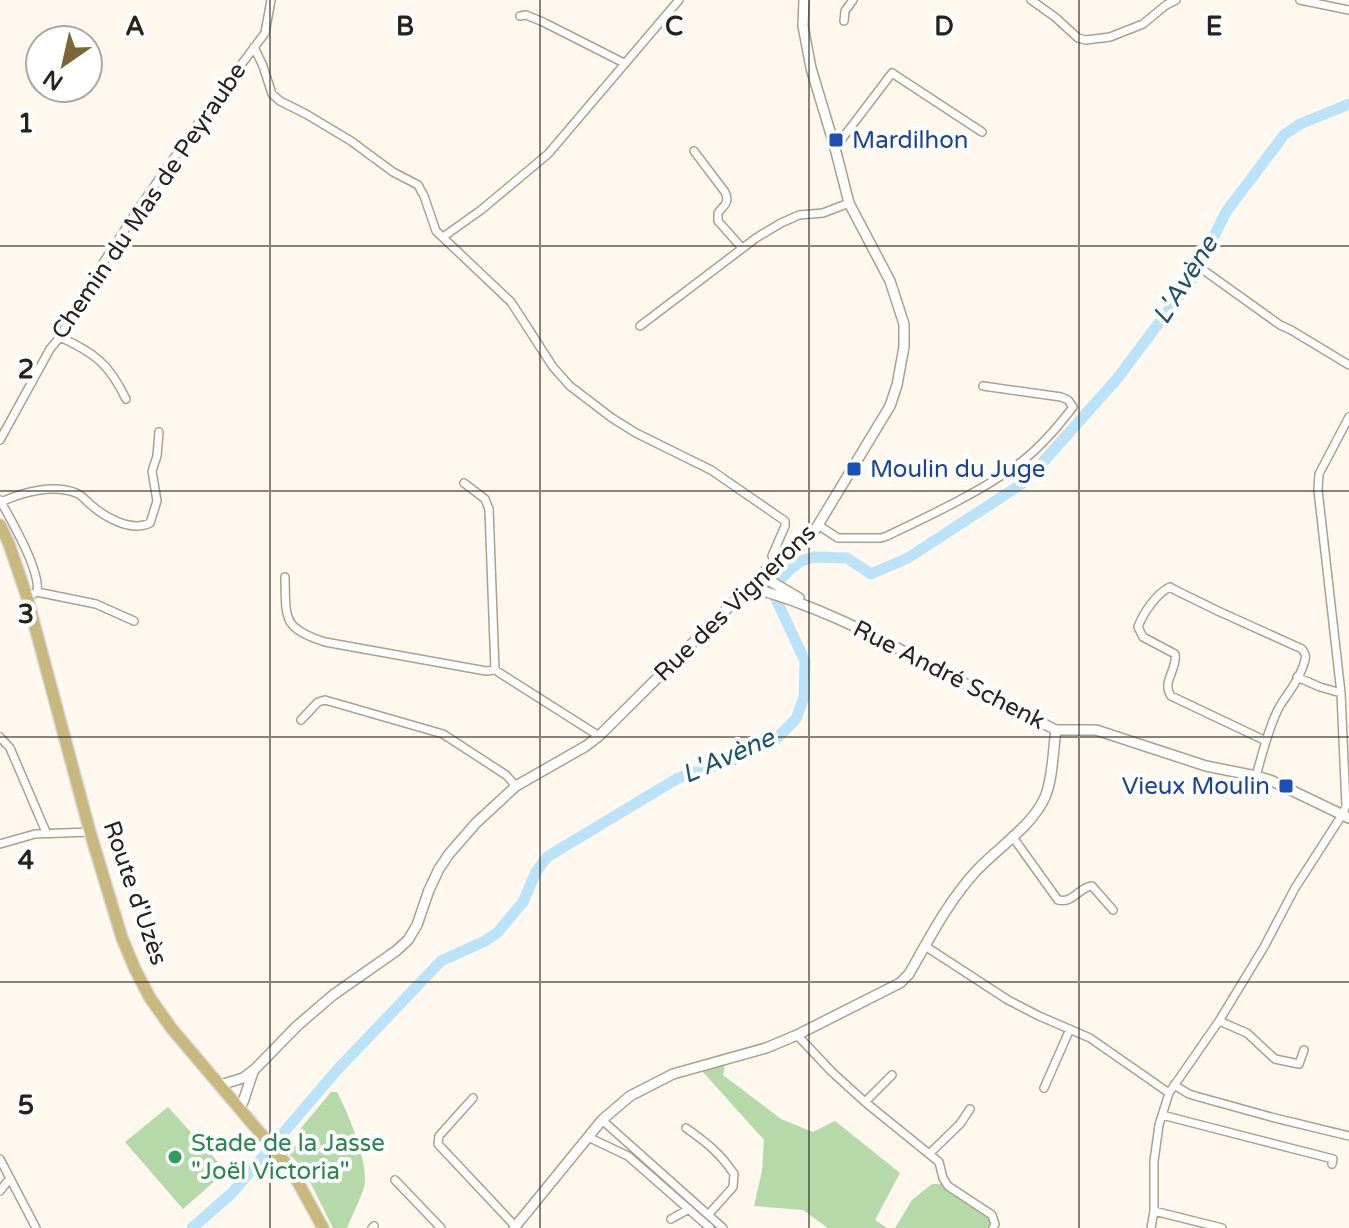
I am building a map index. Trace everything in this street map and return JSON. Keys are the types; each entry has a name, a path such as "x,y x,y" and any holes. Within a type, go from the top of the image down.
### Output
{"main road":[{"name":"Route d'Uzès","path":"0,525 32,594 90,832 122,938 135,969 158,1011 284,1161 323,1228"}],"street":[{"name":"Chemin du Mas de Peyraube","path":"0,440 84,292 141,205 265,33 271,0"},
{"path":"443,237 548,154 679,0"},
{"name":"Rue des Vignerons","path":"220,1085 243,1078 255,1069 321,1005 408,940 417,925 433,880 449,854 476,823 516,786 599,736 748,587 766,577 775,564 806,541 890,406 904,347 903,319 890,281 849,203 811,68 803,26 804,0"},
{"path":"844,21 845,11 853,0"},
{"path":"1031,0 1078,38 1086,40 1110,37 1143,24 1176,0"},
{"path":"1300,0 1349,10"},
{"path":"520,16 526,15 543,22 624,63"},
{"path":"254,47 272,94 280,101 351,141 393,172 418,185 436,231 511,302 553,367 570,386 612,418 711,470 785,521 772,556 775,564"},
{"path":"835,148 892,73 982,132"},
{"path":"694,151 725,192 728,202 718,213 718,221 742,248"},
{"path":"640,326 768,230 799,215 823,213 849,203"},
{"path":"1206,272 1280,325 1349,365"},
{"path":"60,337 102,362 116,377 126,399"},
{"path":"818,525 838,538 887,536 1018,465 1073,407 1061,397 983,386"},
{"path":"1151,1228 1154,1161 1162,1115 1172,1089 1219,1021 1295,888 1346,816 1341,693 1318,490 1319,474 1349,417"},
{"path":"134,621 96,604 32,594 38,583 34,571 0,501 20,493 65,491 79,494 102,514 122,524 144,526 150,523 157,501 152,471 159,432"},
{"path":"464,483 485,499 489,509 495,670"},
{"path":"285,577 286,613 291,626 309,636 325,642 486,671 495,670 599,736"},
{"name":"Rue André Schenk","path":"766,577 786,594 881,639 1056,730 1096,730 1206,766 1256,776 1346,816"},
{"name":"Rue André Schenk","path":"748,587 786,594"},
{"path":"1256,776 1281,705 1288,698 1306,658 1302,649 1170,587 1163,590 1138,627 1143,637 1175,654 1167,691 1171,696 1266,741"},
{"path":"1297,677 1341,693"},
{"path":"301,720 318,702 325,700 432,730 453,739 506,775 516,786"},
{"path":"473,1098 439,1136 438,1144 514,1227 602,1120 630,1096 673,1074 766,1048 900,983 909,974 957,894 1030,818 1044,798 1056,730"},
{"path":"0,737 10,748 46,832"},
{"path":"0,844 46,832 90,832"},
{"path":"1012,836 1058,900 1068,900 1087,886 1092,886 1113,910"},
{"path":"925,946 1008,1000 1090,1038 1172,1089 1349,1136"},
{"path":"1219,1021 1247,1033 1275,1059 1299,1064 1304,1050"},
{"path":"1044,1088 1070,1029"},
{"path":"797,1035 865,1102 939,1162 948,1186 992,1215 993,1228"},
{"name":"Rue des Vignerons","path":"239,1106 255,1069"},
{"path":"865,1102 892,1075"},
{"path":"929,1154 960,1124 970,1109"},
{"path":"1162,1115 1333,1159 1332,1164"},
{"path":"602,1120 723,1228"},
{"path":"686,1128 723,1157 734,1174 733,1187 709,1214"},
{"path":"588,1137 628,1156 710,1228"},
{"path":"0,1159 36,1228"},
{"path":"0,1191 10,1178"},
{"path":"395,1180 441,1228"},
{"path":"671,1219 689,1209"},
{"path":"1154,1211 1222,1228"}],"green space":[{"path":"725,1064 723,1075 781,1119 813,1132 835,1121 900,1173 875,1220 887,1228 828,1228 803,1210 754,1206 762,1171 764,1140 702,1071"},
{"path":"331,1092 337,1092 347,1112 364,1165 364,1187 347,1228 333,1228 303,1168 289,1154 298,1142 301,1128"},
{"name":"Stade de la Jasse \"Joël Victoria\"","path":"168,1107 226,1171 183,1209 125,1142"},
{"path":"932,1184 943,1184 988,1215 992,1224 989,1228 895,1228 912,1200"}],"waterway":[{"name":"L'Avène","path":"192,1228 232,1193 337,1070 441,961 498,932 523,902 536,872 547,857 678,778 733,760 775,740 796,719 804,697 805,661 775,597 778,583 790,569 814,557 847,558 871,574 908,558 1026,481 1116,380 1195,275 1226,212 1284,135 1300,124 1349,104"}],"place":[{"name":"Mardilhon","path":"836,140"},
{"name":"Moulin du Juge","path":"854,469"},
{"name":"Vieux Moulin","path":"1286,786"},
{"name":"Stade de la Jasse \"Joël Victoria\"","path":"175,1157"}]}
